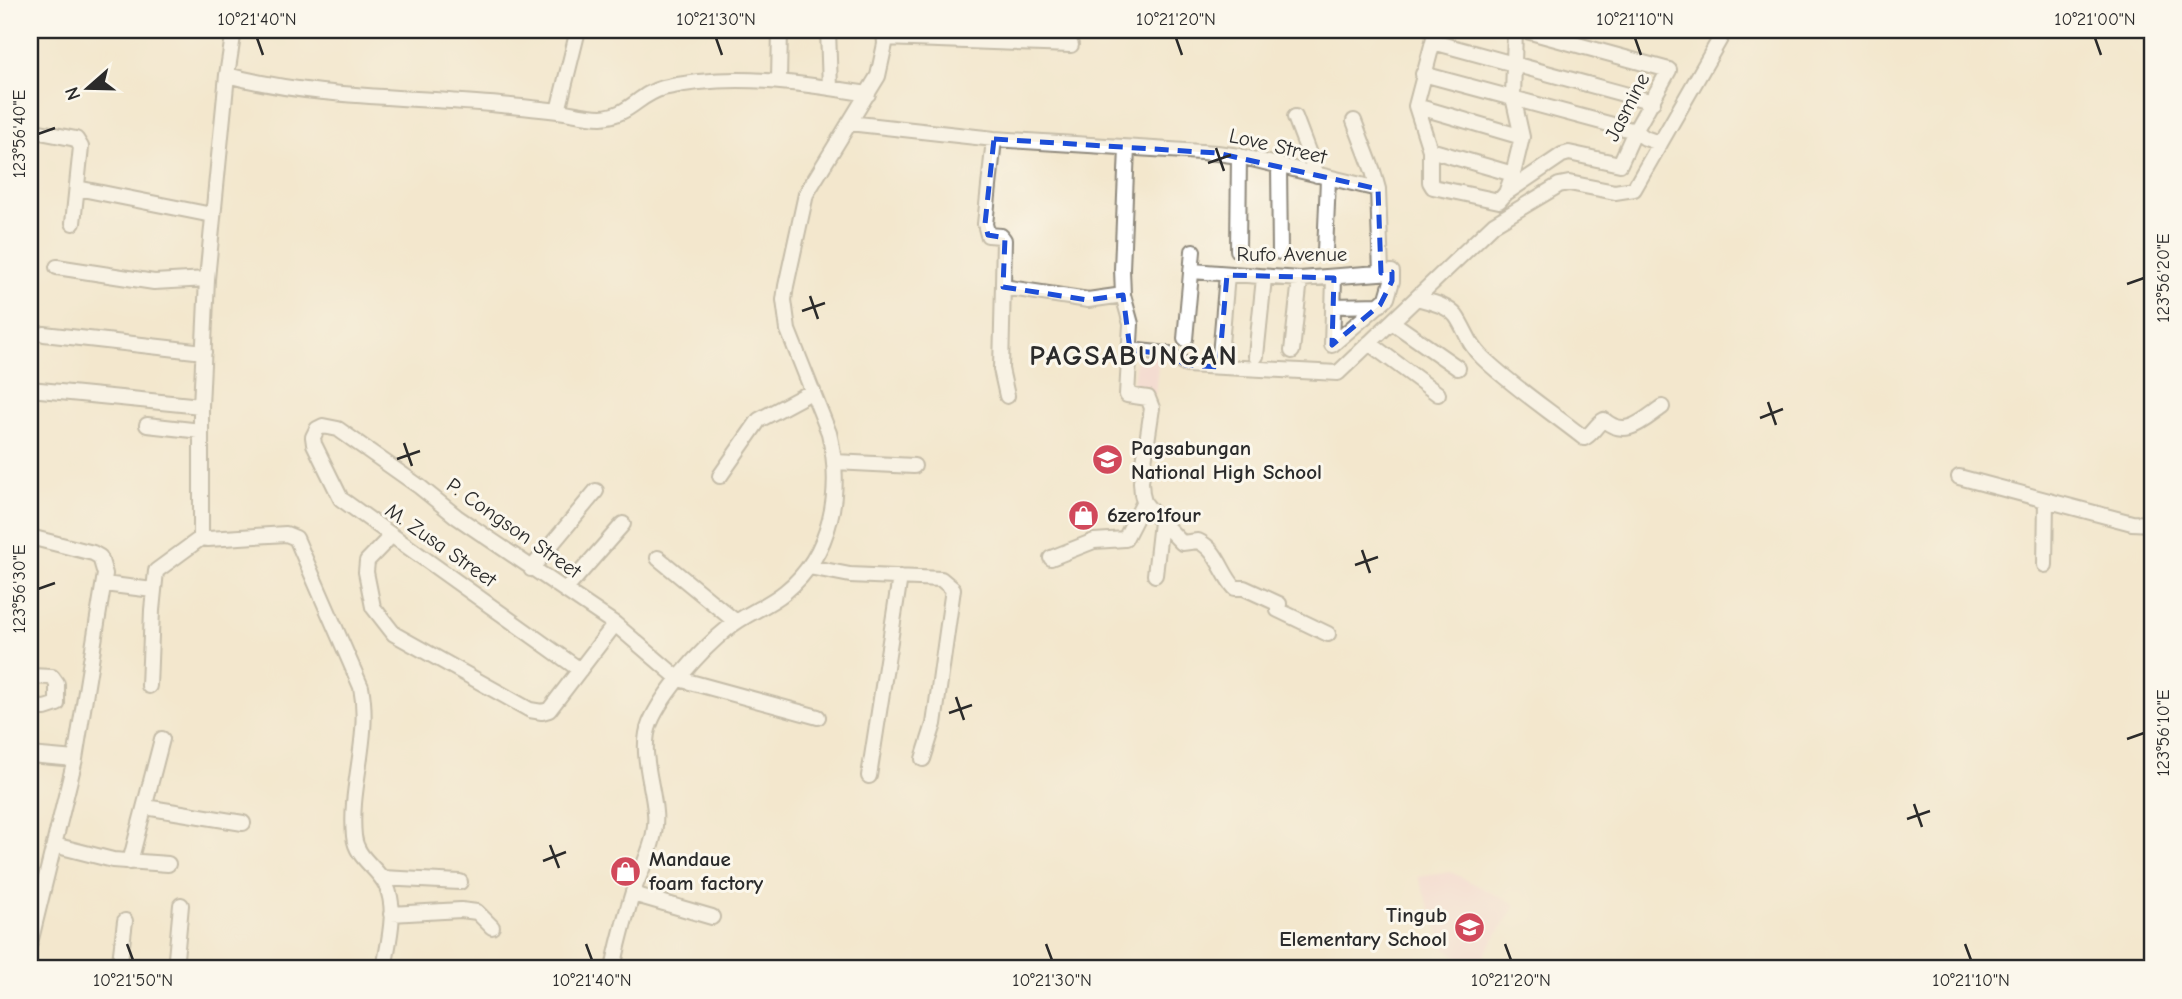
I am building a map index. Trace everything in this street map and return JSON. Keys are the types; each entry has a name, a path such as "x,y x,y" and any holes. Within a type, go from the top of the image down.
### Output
{"street":[{"path":"201,538 201,405 207,279 227,75 234,30"},
{"path":"558,111 578,30"},
{"path":"779,80 780,30"},
{"path":"828,30 830,88"},
{"path":"1515,30 1513,64 1513,97 1522,137 1513,173 1502,197 1433,187 1430,182 1430,150 1416,106 1434,36 1513,64 1653,102"},
{"name":"Jasmine","path":"1502,197 1562,155 1569,153 1620,163 1669,70 1523,30"},
{"path":"1130,350 1167,354 1186,365 1338,373 1494,224 1559,185 1569,183 1615,192 1633,189 1725,30"},
{"path":"613,969 620,935 652,845 656,824 647,736 656,712 697,656 736,622 783,594 809,567 828,527 835,490 835,462 829,433 788,330 784,300 806,194 878,76 885,34 1071,45"},
{"path":"1423,74 1637,131 1648,129 1661,139"},
{"path":"227,75 253,82 339,95 402,97 598,117 616,115 631,108 651,92 664,88 739,80 779,80 868,94"},
{"path":"1416,106 1522,137"},
{"path":"1295,117 1323,177 1325,252"},
{"path":"1334,278 1330,344 1333,345 1380,304 1390,291 1378,189 1354,121"},
{"name":"Love Street","path":"849,123 994,139 1238,156 1378,189"},
{"path":"30,130 76,139 79,144 82,153 72,223"},
{"path":"994,139 985,224 988,235 1004,238 1001,369 1007,396"},
{"path":"1127,148 1122,269 1123,295 1131,324 1126,395 1148,398 1152,408 1140,482 1144,502 1182,543 1198,541 1212,551 1228,581 1235,588 1244,588 1279,604 1278,610 1328,634"},
{"path":"1430,150 1513,173"},
{"path":"1238,156 1238,250"},
{"path":"1279,166 1280,252"},
{"path":"77,188 212,215"},
{"path":"1185,339 1193,251"},
{"path":"57,267 155,282 207,279"},
{"name":"Rufo Avenue","path":"1192,271 1300,279 1386,272"},
{"path":"1219,367 1227,275"},
{"path":"1256,356 1264,278"},
{"path":"1292,351 1300,279"},
{"path":"1003,287 1088,300 1123,295"},
{"path":"1417,298 1437,304 1456,316 1471,346 1483,359 1584,438 1604,420 1619,429 1630,428 1662,407"},
{"path":"1332,306 1380,304"},
{"path":"1392,322 1458,368"},
{"path":"44,334 204,352"},
{"path":"1369,343 1438,394"},
{"path":"30,389 201,405"},
{"path":"720,476 759,420 813,391"},
{"path":"147,425 201,431"},
{"name":"P. Congson Street","path":"317,429 323,426 338,429 531,569 566,589 615,624 679,679"},
{"name":"M. Zusa Street","path":"317,429 313,437 314,444 341,499 580,670"},
{"path":"835,462 914,466"},
{"path":"1959,477 2134,523 2152,524"},
{"path":"531,569 596,491"},
{"path":"2045,565 2046,500"},
{"path":"1051,558 1094,541 1126,539 1144,502"},
{"path":"1155,575 1161,522"},
{"path":"566,589 623,524"},
{"path":"149,686 156,571 201,538 285,534 296,538 361,687 364,703 362,748 353,821 359,854 382,878 390,895 391,914 384,969"},
{"path":"391,536 367,561 366,572 373,607 394,634 530,710 549,710 615,624"},
{"path":"30,537 100,557 104,563 104,584 75,759 30,943"},
{"path":"658,558 736,622"},
{"path":"809,567 850,575 941,579 953,589 934,724 923,759"},
{"path":"869,776 900,577"},
{"path":"104,584 153,590"},
{"path":"30,676 52,677 57,684 57,704 30,707"},
{"path":"679,679 818,717"},
{"path":"130,862 162,739"},
{"path":"30,755 75,759"},
{"path":"145,807 243,823"},
{"path":"54,845 130,862 168,864"},
{"path":"382,878 460,882"},
{"path":"633,894 712,918"},
{"path":"175,969 181,905"},
{"path":"391,914 461,910 477,912 492,927"},
{"path":"119,969 125,921"}],"highlighted area":[{"path":"994,139 1217,153 1378,189 1381,273 1392,272 1392,281 1380,305 1332,345 1334,278 1227,275 1219,367 1186,365 1167,354 1130,350 1123,295 1088,300 1003,287 1005,238 988,235 985,224"}],"shaded area":[{"path":"1137,353 1159,355 1155,395 1132,391"},
{"name":"Tingub Elementary School","path":"1451,872 1516,905 1476,968 1445,949 1418,877"}],"place":[{"name":"Pagsabungan National High School","path":"1108,460"},
{"name":"6zero1four","path":"1084,515"},
{"name":"Mandaue foam factory","path":"626,871"},
{"name":"Tingub Elementary School","path":"1470,927"}],"district":[{"name":"PAGSABUNGAN","path":"1134,355"}]}
